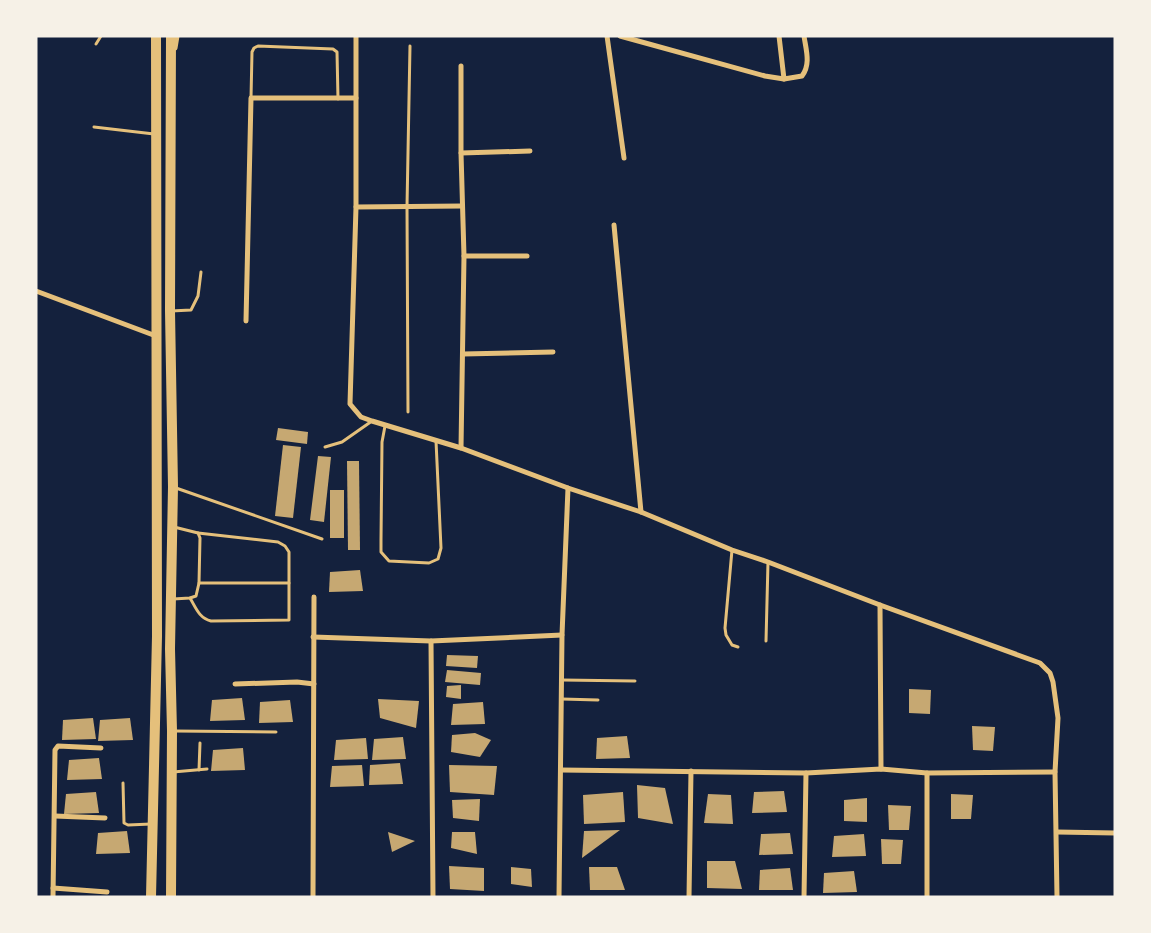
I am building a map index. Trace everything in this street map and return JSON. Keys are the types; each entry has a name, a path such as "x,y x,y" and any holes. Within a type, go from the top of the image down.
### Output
{"highway":[{"path":"152,897 157,636 156,36"},
{"path":"171,36 170,311 173,487 170,599 172,731 171,897"}],"street":[{"path":"171,65 177,36"},
{"path":"356,36 356,207 350,404 361,417 461,448 568,488 642,512 732,550 1040,664 1050,673 1058,718 1055,772 1057,897"},
{"path":"607,36 624,158"},
{"path":"620,36 784,80 802,76 805,71 808,63 804,36"},
{"path":"779,36 784,80"},
{"path":"461,66 464,256 461,448"},
{"path":"246,321 251,98 356,98"},
{"path":"461,153 530,151"},
{"path":"356,207 462,206"},
{"path":"614,225 642,512"},
{"path":"464,256 526,256"},
{"path":"36,291 156,336"},
{"path":"463,354 553,352"},
{"path":"559,897 561,680 568,488"},
{"path":"313,897 314,597"},
{"path":"880,605 881,769"},
{"path":"313,637 431,641 562,635"},
{"path":"431,641 433,897"},
{"path":"235,684 297,682 314,684"},
{"path":"53,897 55,750 58,746 101,748"},
{"path":"561,770 806,773 881,769 927,773 1055,772"},
{"path":"689,897 691,771"},
{"path":"804,897 806,773"},
{"path":"927,773 927,897"},
{"path":"55,816 105,818"},
{"path":"1057,832 1115,833"},
{"path":"53,888 107,892"}],"lane":[{"path":"96,44 101,36"},
{"path":"251,98 252,52 258,46 333,50 337,52 338,99"},
{"path":"408,412 410,46"},
{"path":"94,127 157,135"},
{"path":"170,311 191,310 198,296 201,272"},
{"path":"325,447 342,442 372,421"},
{"path":"385,426 382,442 381,552 389,561 429,562 438,559 441,548 436,441"},
{"path":"173,487 322,539"},
{"path":"171,527 198,533 278,542 285,546 288,552 289,620 211,621 200,615 190,598"},
{"path":"170,599 196,596 199,583 200,538 198,533"},
{"path":"732,550 725,628 726,635 732,645 738,647"},
{"path":"766,641 768,562"},
{"path":"199,583 289,583"},
{"path":"561,680 635,681"},
{"path":"562,699 598,700"},
{"path":"172,731 276,732"},
{"path":"200,743 200,770"},
{"path":"172,772 207,769"},
{"path":"124,783 124,823 128,825 154,824"}],"building":[{"path":"278,428 308,432 307,444 276,440"},
{"path":"283,445 301,447 293,518 275,516"},
{"path":"318,456 331,457 324,522 310,520"},
{"path":"347,461 359,461 360,550 348,550"},
{"path":"330,490 344,490 344,538 330,538"},
{"path":"360,570 363,591 329,592 330,572"},
{"path":"447,655 478,656 477,668 446,666"},
{"path":"447,670 481,673 480,685 445,682"},
{"path":"461,685 461,699 446,697 447,686"},
{"path":"909,689 931,690 930,714 909,713"},
{"path":"242,698 245,720 210,721 212,700"},
{"path":"378,699 419,701 416,728 380,718"},
{"path":"290,700 293,722 259,723 260,702"},
{"path":"483,702 485,724 451,725 453,704"},
{"path":"93,718 96,739 62,740 63,720"},
{"path":"130,718 133,740 98,741 100,720"},
{"path":"972,726 995,727 993,751 973,750"},
{"path":"475,733 491,740 480,757 451,752 452,735"},
{"path":"627,736 630,758 596,759 597,738"},
{"path":"403,737 406,759 372,760 374,739"},
{"path":"366,738 368,759 334,760 336,740"},
{"path":"243,748 245,770 211,771 213,750"},
{"path":"99,758 102,779 67,780 69,760"},
{"path":"400,763 403,784 369,785 370,765"},
{"path":"362,765 364,786 330,787 332,766"},
{"path":"449,765 497,766 494,795 450,792"},
{"path":"637,785 665,788 673,824 638,818"},
{"path":"784,791 787,812 752,813 754,792"},
{"path":"96,792 99,813 64,814 66,794"},
{"path":"623,792 625,822 584,824 583,795"},
{"path":"708,794 731,795 733,824 704,823"},
{"path":"951,794 973,795 971,819 951,819"},
{"path":"867,798 867,822 844,821 844,800"},
{"path":"480,799 479,821 453,818 452,800"},
{"path":"888,805 911,806 909,830 889,830"},
{"path":"620,830 582,858 584,831"},
{"path":"127,831 130,853 96,854 98,833"},
{"path":"388,832 415,841 392,852"},
{"path":"452,832 475,832 477,854 451,848"},
{"path":"790,833 793,854 759,855 761,834"},
{"path":"864,834 866,856 832,857 834,836"},
{"path":"881,839 903,840 901,864 882,864"},
{"path":"707,861 735,861 742,889 707,888"},
{"path":"449,866 484,868 484,891 450,889"},
{"path":"511,867 531,869 532,887 511,884"},
{"path":"589,867 617,867 625,890 590,890"},
{"path":"790,868 793,890 759,890 760,870"},
{"path":"854,871 857,892 823,893 824,873"}]}
